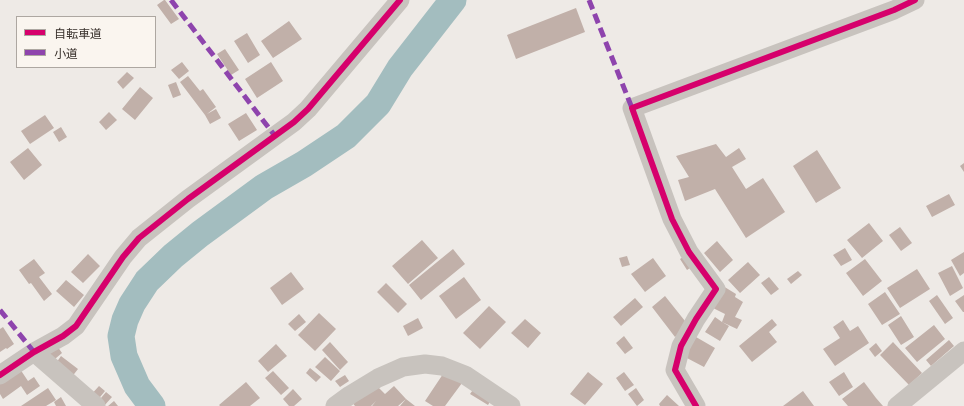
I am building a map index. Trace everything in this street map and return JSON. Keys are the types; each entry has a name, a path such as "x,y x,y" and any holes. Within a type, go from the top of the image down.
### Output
{"street":[{"path":"0,375 34,352 63,336 76,326 123,256 139,238 162,218 294,122 308,109 400,0"},
{"path":"696,406 675,370 681,346 696,319 716,290 689,252 672,219 632,108 894,10 915,0"},
{"path":"907,403 964,351"},
{"path":"34,352 96,406"},
{"path":"335,406 378,378 403,367 425,364 442,366 464,374 511,406"}],"building":[{"path":"164,0 179,19 171,24 157,5"},
{"path":"576,8 585,32 516,59 507,35"},
{"path":"289,21 302,39 273,58 261,41"},
{"path":"247,33 260,55 248,63 234,41"},
{"path":"225,49 239,70 231,75 217,54"},
{"path":"182,62 189,71 179,79 171,70"},
{"path":"271,62 283,81 257,98 245,79"},
{"path":"127,72 134,78 123,89 117,82"},
{"path":"188,76 200,91 203,89 216,107 207,114 216,109 221,118 210,124 180,82"},
{"path":"176,82 181,95 173,98 168,85"},
{"path":"140,87 153,98 135,120 122,109"},
{"path":"109,112 117,120 106,130 99,122"},
{"path":"246,113 257,130 239,141 228,124"},
{"path":"45,115 54,128 30,144 21,131"},
{"path":"61,127 67,137 59,142 53,132"},
{"path":"716,144 726,157 739,148 746,159 732,167 746,189 763,178 785,212 746,238 715,189 685,201 678,180 689,177 676,156"},
{"path":"28,148 42,165 24,180 10,162"},
{"path":"817,150 841,188 816,203 793,166"},
{"path":"964,163 964,172 960,166"},
{"path":"949,194 955,205 932,217 926,206"},
{"path":"869,223 883,241 862,258 847,240"},
{"path":"900,227 912,243 901,251 889,235"},
{"path":"422,240 438,258 408,284 392,266"},
{"path":"717,241 733,260 720,272 704,253"},
{"path":"845,248 852,260 841,266 833,255"},
{"path":"453,249 465,264 421,300 409,285"},
{"path":"964,252 964,273 960,276 951,260"},
{"path":"689,253 696,264 687,270 680,259"},
{"path":"88,254 100,266 83,283 71,272"},
{"path":"627,256 630,265 622,267 619,258"},
{"path":"653,258 666,276 645,292 631,274"},
{"path":"34,259 45,273 39,277 52,294 44,301 19,270"},
{"path":"865,259 882,281 863,296 846,273"},
{"path":"748,262 760,275 740,293 728,280"},
{"path":"952,266 963,288 950,296 938,273"},
{"path":"917,269 930,289 900,308 887,288"},
{"path":"798,271 802,275 791,284 787,279"},
{"path":"291,272 304,289 282,305 270,288"},
{"path":"464,277 481,300 456,319 439,296"},
{"path":"769,277 779,289 771,295 761,283"},
{"path":"66,280 84,295 74,307 56,291"},
{"path":"386,283 407,304 398,313 377,292"},
{"path":"723,286 736,294 735,297 743,302 735,317 742,320 737,329 722,322 725,314 711,307"},
{"path":"885,292 900,314 882,325 868,304"},
{"path":"937,295 953,318 945,324 929,301"},
{"path":"964,295 964,312 963,312 955,301"},
{"path":"665,296 689,326 675,337 652,307"},
{"path":"635,298 643,307 621,326 613,317"},
{"path":"489,306 506,322 480,349 463,333"},
{"path":"319,313 336,329 315,351 298,335"},
{"path":"299,314 306,322 295,331 288,324"},
{"path":"901,316 914,337 901,345 888,325"},
{"path":"715,317 729,326 720,341 705,332"},
{"path":"418,318 423,328 408,336 403,326"},
{"path":"525,319 541,333 528,348 511,333"},
{"path":"772,319 777,325 769,332 777,342 752,362 739,346"},
{"path":"843,320 850,331 858,326 869,343 835,366 823,349 840,338 833,327"},
{"path":"934,325 945,339 917,362 905,348"},
{"path":"3,327 14,344 0,352 0,329"},
{"path":"624,336 633,348 625,354 616,343"},
{"path":"696,337 715,348 704,367 685,357"},
{"path":"949,340 954,346 931,366 926,360"},
{"path":"330,342 348,362 340,370 322,350"},
{"path":"893,342 922,373 909,385 880,355"},
{"path":"55,343 62,353 49,364 41,354"},
{"path":"876,343 882,351 875,357 869,349"},
{"path":"276,344 287,356 268,372 258,361"},
{"path":"61,356 78,369 71,378 54,366"},
{"path":"325,357 340,371 331,381 315,367"},
{"path":"310,368 321,377 316,382 306,373"},
{"path":"20,369 28,381 34,377 40,386 27,395 21,386 3,399 0,394 0,383"},
{"path":"273,371 289,388 281,395 265,378"},
{"path":"445,371 462,383 445,406 433,406 425,401"},
{"path":"588,372 603,384 585,405 570,394"},
{"path":"624,372 634,385 625,391 616,378"},
{"path":"844,372 853,387 839,396 829,382"},
{"path":"345,375 349,381 340,387 335,381"},
{"path":"246,382 260,398 250,406 219,405"},
{"path":"373,382 385,394 394,386 406,399 398,406 372,406 376,401 371,406 355,406 351,401"},
{"path":"864,382 883,406 848,406 842,399"},
{"path":"99,386 105,391 96,402 89,397"},
{"path":"475,387 492,398 488,405 470,394"},
{"path":"48,388 56,400 46,406 21,406"},
{"path":"636,388 644,400 637,406 628,394"},
{"path":"293,389 302,399 294,406 289,406 283,399"},
{"path":"803,391 814,406 783,406"},
{"path":"106,392 112,397 104,406 96,404"},
{"path":"667,395 679,406 660,406 659,404"},
{"path":"61,397 66,406 56,406 54,402"},
{"path":"406,399 415,406 400,406"},
{"path":"114,401 118,406 108,406"}],"waterway":[{"path":"152,406 137,386 124,356 121,336 125,320 132,304 147,281 173,256 200,234 264,187 304,164 346,136 378,104 400,68 453,0"}],"marked path":[{"path":"171,0 275,136"},
{"path":"589,0 632,108"},
{"path":"0,310 34,352"}],"cycle path":[{"path":"0,375 34,352 63,336 76,326 123,257 139,238 188,199 294,122 308,109 400,0"},
{"path":"696,406 675,370 681,346 696,319 716,289 689,252 672,219 632,108 894,10 915,0"}]}
